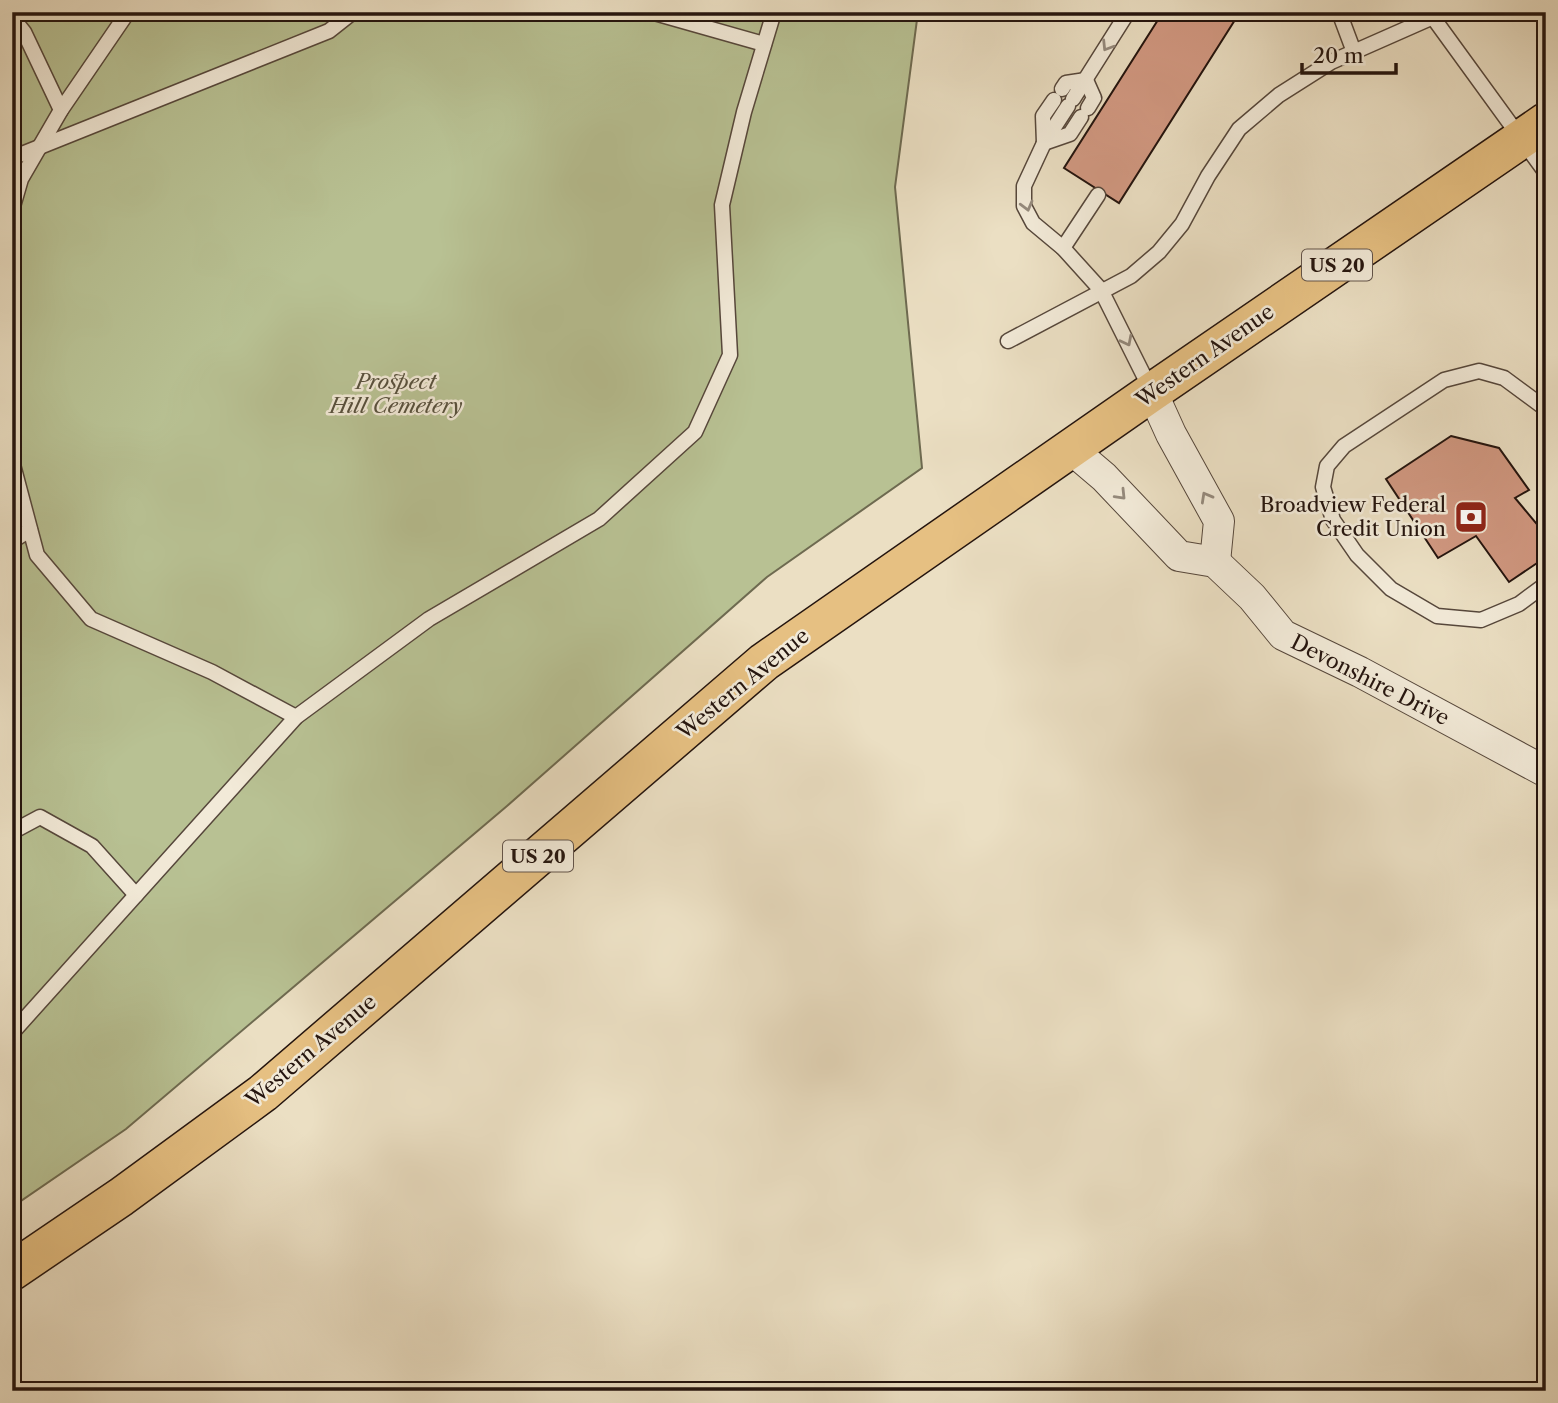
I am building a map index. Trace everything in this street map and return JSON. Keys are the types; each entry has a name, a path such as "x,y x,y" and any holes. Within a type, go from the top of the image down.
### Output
{"main road":[{"name":"Western Avenue","path":"12,1271 121,1197 263,1093 764,662 1534,130"}],"street":[{"path":"1070,449 1104,477 1179,556 1215,562 1219,521 1171,434 1152,392"},
{"name":"Devonshire Drive","path":"1215,562 1252,597 1283,635 1360,672 1546,772"}],"lane":[{"path":"12,210 21,179 61,110 128,12"},
{"path":"12,159 329,32 353,12"},
{"path":"651,12 764,44"},
{"path":"12,1033 296,717 429,619 599,519 695,432 730,355 722,205 744,112 774,12"},
{"path":"1128,12 1086,80 1043,116 1044,143 1024,187 1024,206 1033,223 1063,248 1101,290 1152,392"},
{"path":"1339,12 1354,52"},
{"path":"1008,341 1131,276 1159,252 1182,224 1208,176 1239,129 1279,95 1331,62 1433,14 1534,130 1546,173"},
{"path":"12,17 24,32 61,110"},
{"path":"1044,143 1070,134 1085,112 1094,98 1086,80"},
{"path":"1063,248 1098,195"},
{"path":"1546,409 1504,378 1479,371 1444,380 1344,446 1327,466 1323,487 1332,520 1357,555 1391,589 1437,616 1481,620 1519,604 1546,584"},
{"path":"12,461 37,555 91,619 212,672 296,717"},
{"path":"12,541 30,530"},
{"path":"12,832 40,817 92,846 136,895"}],"green space":[{"name":"Prospect Hill Cemetery","path":"12,12 918,12 895,187 922,468 767,577 507,806 126,1129 12,1207"}],"building":[{"path":"1163,12 1240,12 1119,203 1064,168"},
{"name":"Broadview Federal Credit Union","path":"1451,436 1499,448 1529,490 1515,498 1546,535 1546,557 1509,582 1476,536 1438,558 1386,479"}],"waterway":[{"path":"1546,999 1546,1101"}],"place":[{"name":"Broadview Federal Credit Union","path":"1471,517"}]}
